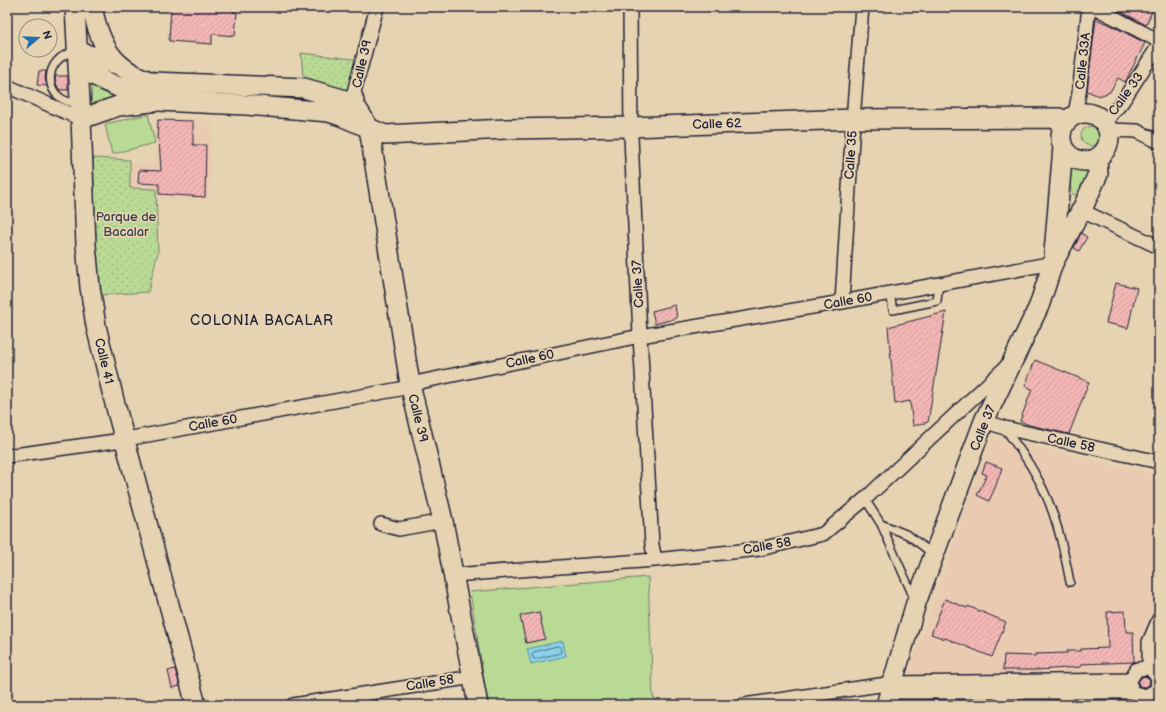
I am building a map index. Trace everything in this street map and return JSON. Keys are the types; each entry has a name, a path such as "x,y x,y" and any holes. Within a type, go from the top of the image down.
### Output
{"main road":[{"name":"Calle 41","path":"75,7 86,245 96,326 105,365 196,705"},
{"path":"92,7 100,35 115,61 142,79 153,82 304,88 342,99 360,120"},
{"path":"78,59 100,35"},
{"path":"78,59 115,61"},
{"path":"78,59 107,82 134,94 158,101"},
{"path":"246,105 249,86"},
{"path":"81,111 158,101 246,105 329,112 360,120"},
{"path":"1083,112 1091,113 1099,116 1107,126 1110,138 1108,146 1104,153 1097,158 1090,161 1082,161 1074,159 1067,154 1061,140 1061,132 1069,120 1083,112"},
{"name":"Calle 62","path":"360,120 385,135 506,129 631,127 854,119 1059,118 1069,120"},
{"name":"Calle 39","path":"360,120 410,384 443,521 478,705"},
{"path":"1053,263 1063,147"},
{"name":"Calle 37","path":"890,693 916,603 935,556 984,421 1039,306 1053,263 1098,174 1097,158"}],"street":[{"name":"Calle 39","path":"360,120 357,98 354,92 377,7"},
{"name":"Calle 37","path":"630,7 631,127 640,336 652,545 655,560"},
{"name":"Calle 35","path":"842,302 862,7"},
{"name":"Calle 33A","path":"1069,120 1080,93 1089,7"},
{"path":"1094,7 1159,41"},
{"name":"Calle 33","path":"1107,126 1159,45"},
{"path":"7,86 81,111"},
{"path":"1107,126 1137,131 1159,142"},
{"path":"1080,210 1159,247"},
{"name":"Calle 60","path":"7,456 125,439 400,389 410,384 640,336 842,302 1053,263"},
{"name":"Calle 58","path":"453,575 655,560 760,549 823,534 866,499 1014,360"},
{"name":"Calle 58","path":"984,421 1005,428 1159,462"},
{"path":"381,524 399,529 443,521"},
{"path":"890,693 1132,693 1146,696 1158,690 1158,677 1149,668 1149,642 1159,619"},
{"path":"1132,693 1137,669 1149,668"},
{"name":"Calle 58","path":"293,705 473,677"},
{"path":"914,705 919,692"},
{"path":"744,705 919,692 1001,699 1066,699 1132,693"}],"lane":[{"path":"78,59 65,54 55,62 52,68 50,80 54,91 62,99 74,103 81,111"},
{"path":"1005,428 1034,471 1048,498 1064,552 1070,582"},
{"path":"866,499 881,524 916,603"},
{"path":"881,524 908,535 935,556"}],"shaded area":[{"path":"157,119 212,121 209,200 156,197 156,189 130,188 131,164 156,165"},
{"path":"991,437 1159,475 1159,705 897,705"}],"green space":[{"path":"301,53 362,60 354,92 344,99 304,88"},
{"path":"92,79 107,92 118,98 91,112"},
{"path":"148,114 155,143 112,154 105,124"},
{"path":"1087,126 1095,126 1101,132 1101,140 1095,146 1087,146 1081,140 1081,132"},
{"name":"Parque de Bacalar","path":"93,158 130,160 130,188 156,189 158,252 148,292 98,295"},
{"path":"1074,160 1092,166 1081,191 1074,195 1070,188 1070,183"},
{"path":"648,577 653,697 662,705 488,705 470,592"}],"water":[{"path":"563,641 566,656 531,664 527,649"}],"building":[{"path":"171,7 234,7 233,12 237,13 235,36 212,34 212,44 169,41"},
{"path":"1113,7 1154,7 1146,25"},
{"path":"1096,19 1105,22 1145,43 1125,82 1118,78 1110,92 1099,96 1087,91"},
{"path":"39,71 46,71 45,79 47,86 37,85"},
{"path":"56,75 68,76 68,90 60,90 55,79"},
{"path":"158,120 193,121 193,145 206,145 205,197 159,194 159,184 138,183 139,170 161,171 159,139 157,139"},
{"path":"1081,233 1087,237 1079,251 1074,248"},
{"path":"1116,283 1137,288 1128,328 1106,323"},
{"path":"675,305 677,318 655,324 652,311"},
{"path":"946,312 928,422 913,426 910,401 895,404 888,327"},
{"path":"1035,360 1089,382 1069,434 1029,425 1020,421 1032,389 1025,386"},
{"path":"986,462 1002,468 989,501 977,495 987,475 982,473"},
{"path":"945,599 967,608 968,606 1006,622 992,657 931,634"},
{"path":"1125,611 1126,632 1133,632 1134,662 1081,664 1081,667 1037,670 1003,670 1004,655 1035,656 1035,654 1067,653 1067,651 1081,651 1081,649 1108,648 1107,612"},
{"path":"539,612 545,639 526,643 520,616"},
{"path":"175,669 180,686 172,688 168,671"},
{"path":"1146,676 1150,680 1149,685 1145,687 1139,686 1138,682 1142,677"}],"district":[{"name":"COLONIA BACALAR","path":"262,320"}]}
